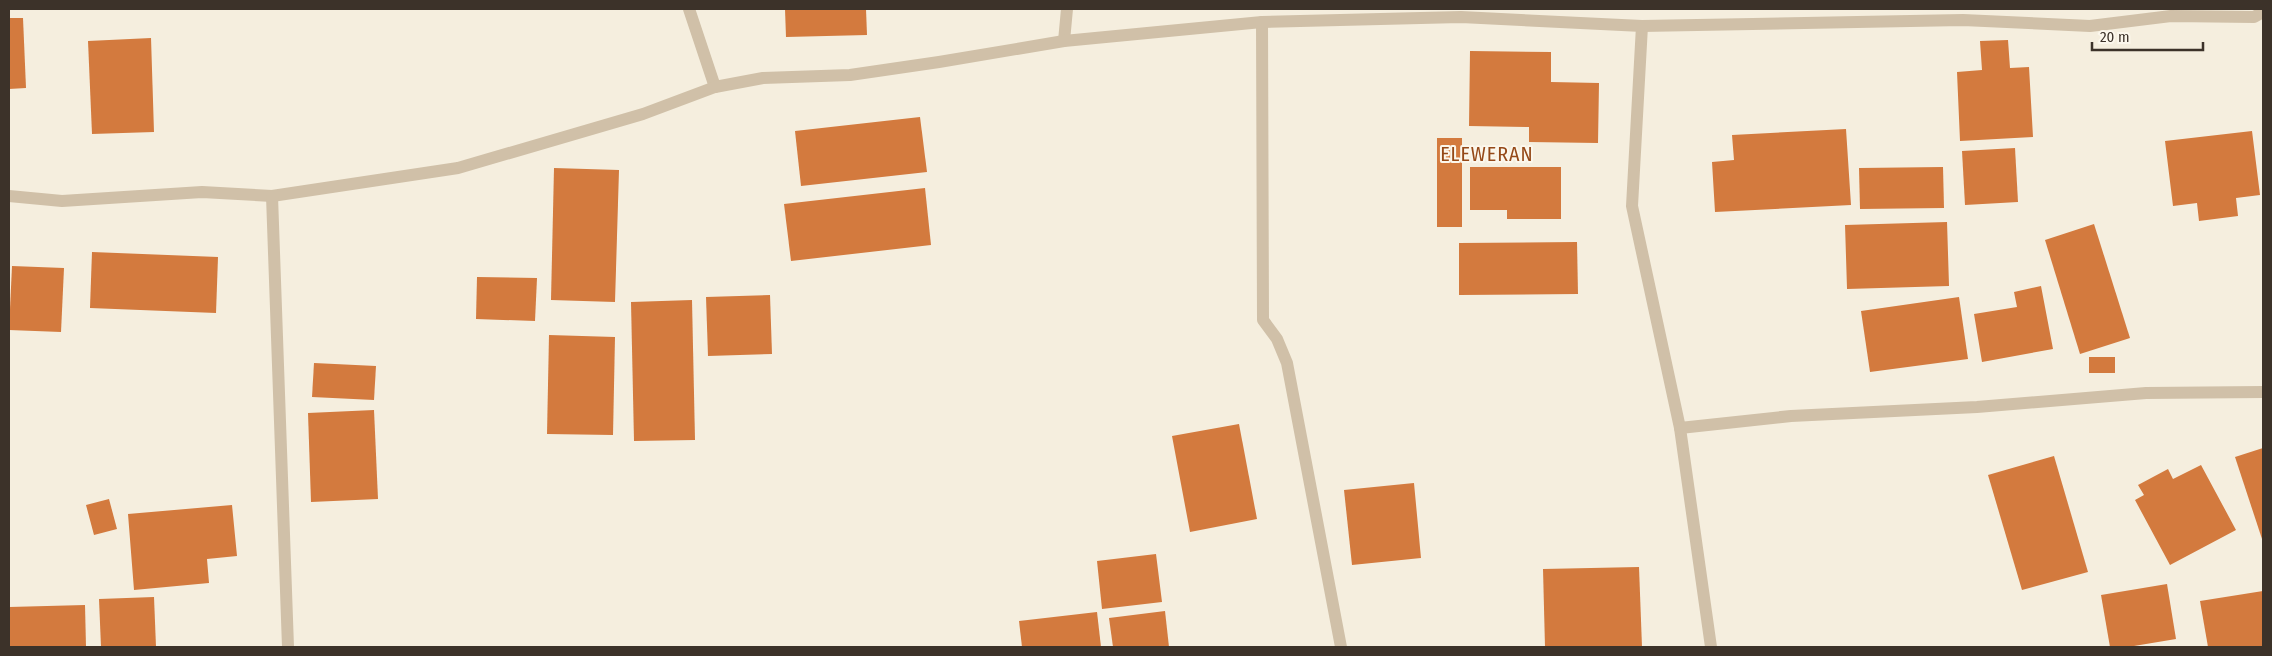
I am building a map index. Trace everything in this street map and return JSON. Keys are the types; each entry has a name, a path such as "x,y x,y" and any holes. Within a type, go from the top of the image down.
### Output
{"street":[{"path":"689,9 715,87"},
{"path":"1064,41 1067,9"},
{"path":"9,196 62,201 202,192 272,196 458,168 643,114 715,87 763,78 850,75 1064,41 1262,22 1461,17 1642,26 1963,20 2090,26 2171,16 2254,17 2263,12"},
{"path":"1262,22 1263,320 1277,339 1287,363 1341,647"},
{"path":"1642,26 1632,206 1680,428 1711,647"},
{"path":"272,196 288,647"},
{"path":"1680,428 1791,416 1977,406 2146,393 2263,392"}],"building":[{"path":"785,9 866,9 867,35 786,37"},
{"path":"9,18 23,18 26,88 9,89"},
{"path":"151,38 154,132 92,134 88,41"},
{"path":"2008,40 2010,68 2029,67 2033,137 1960,141 1957,72 1982,70 1980,41"},
{"path":"1470,51 1551,52 1551,82 1599,83 1598,143 1529,142 1529,127 1469,126"},
{"path":"920,117 927,172 801,186 795,131"},
{"path":"1846,129 1851,205 1715,212 1712,162 1734,160 1732,135"},
{"path":"2252,131 2260,195 2236,198 2238,216 2199,221 2197,203 2173,206 2165,141"},
{"path":"1437,138 1462,138 1462,227 1437,227"},
{"path":"2015,148 2018,202 1965,205 1962,151"},
{"path":"1470,167 1561,167 1561,219 1507,219 1507,210 1470,210"},
{"path":"1943,167 1944,208 1860,209 1859,168"},
{"path":"554,168 619,170 615,302 551,300"},
{"path":"925,188 931,245 791,261 784,204"},
{"path":"1947,222 1949,286 1847,289 1845,225"},
{"path":"2094,224 2130,338 2080,354 2045,240"},
{"path":"1577,242 1578,294 1459,295 1459,243"},
{"path":"92,252 218,257 216,313 90,308"},
{"path":"12,266 64,268 61,332 9,330"},
{"path":"477,277 537,278 535,321 476,319"},
{"path":"2041,286 2053,349 1982,362 1974,314 2017,307 2014,292"},
{"path":"770,295 772,354 708,356 706,297"},
{"path":"1959,297 1968,359 1870,372 1861,311"},
{"path":"692,300 695,440 634,441 631,302"},
{"path":"549,335 615,337 613,435 547,434"},
{"path":"2089,357 2115,357 2115,373 2089,373"},
{"path":"314,363 376,366 374,400 312,397"},
{"path":"374,410 378,499 311,502 308,413"},
{"path":"1239,424 1257,519 1190,532 1172,436"},
{"path":"2263,448 2263,542 2235,457"},
{"path":"2054,456 2088,572 2022,590 1988,475"},
{"path":"2201,465 2236,530 2170,565 2135,500 2144,495 2138,485 2168,469 2173,479"},
{"path":"1414,483 1421,558 1352,565 1344,490"},
{"path":"109,499 117,529 94,535 86,505"},
{"path":"232,505 237,556 207,559 209,583 134,590 128,514"},
{"path":"1156,554 1162,602 1102,609 1097,561"},
{"path":"1639,567 1642,647 1545,647 1543,569"},
{"path":"2167,584 2176,639 2128,647 2110,647 2101,595"},
{"path":"2263,591 2263,647 2208,647 2200,601"},
{"path":"154,597 156,647 101,647 99,599"},
{"path":"85,605 86,647 9,647 9,607"},
{"path":"1165,611 1169,647 1113,647 1109,618"},
{"path":"1097,612 1101,647 1022,647 1019,621"}],"district":[{"name":"ELEWERAN","path":"1487,154"}]}
